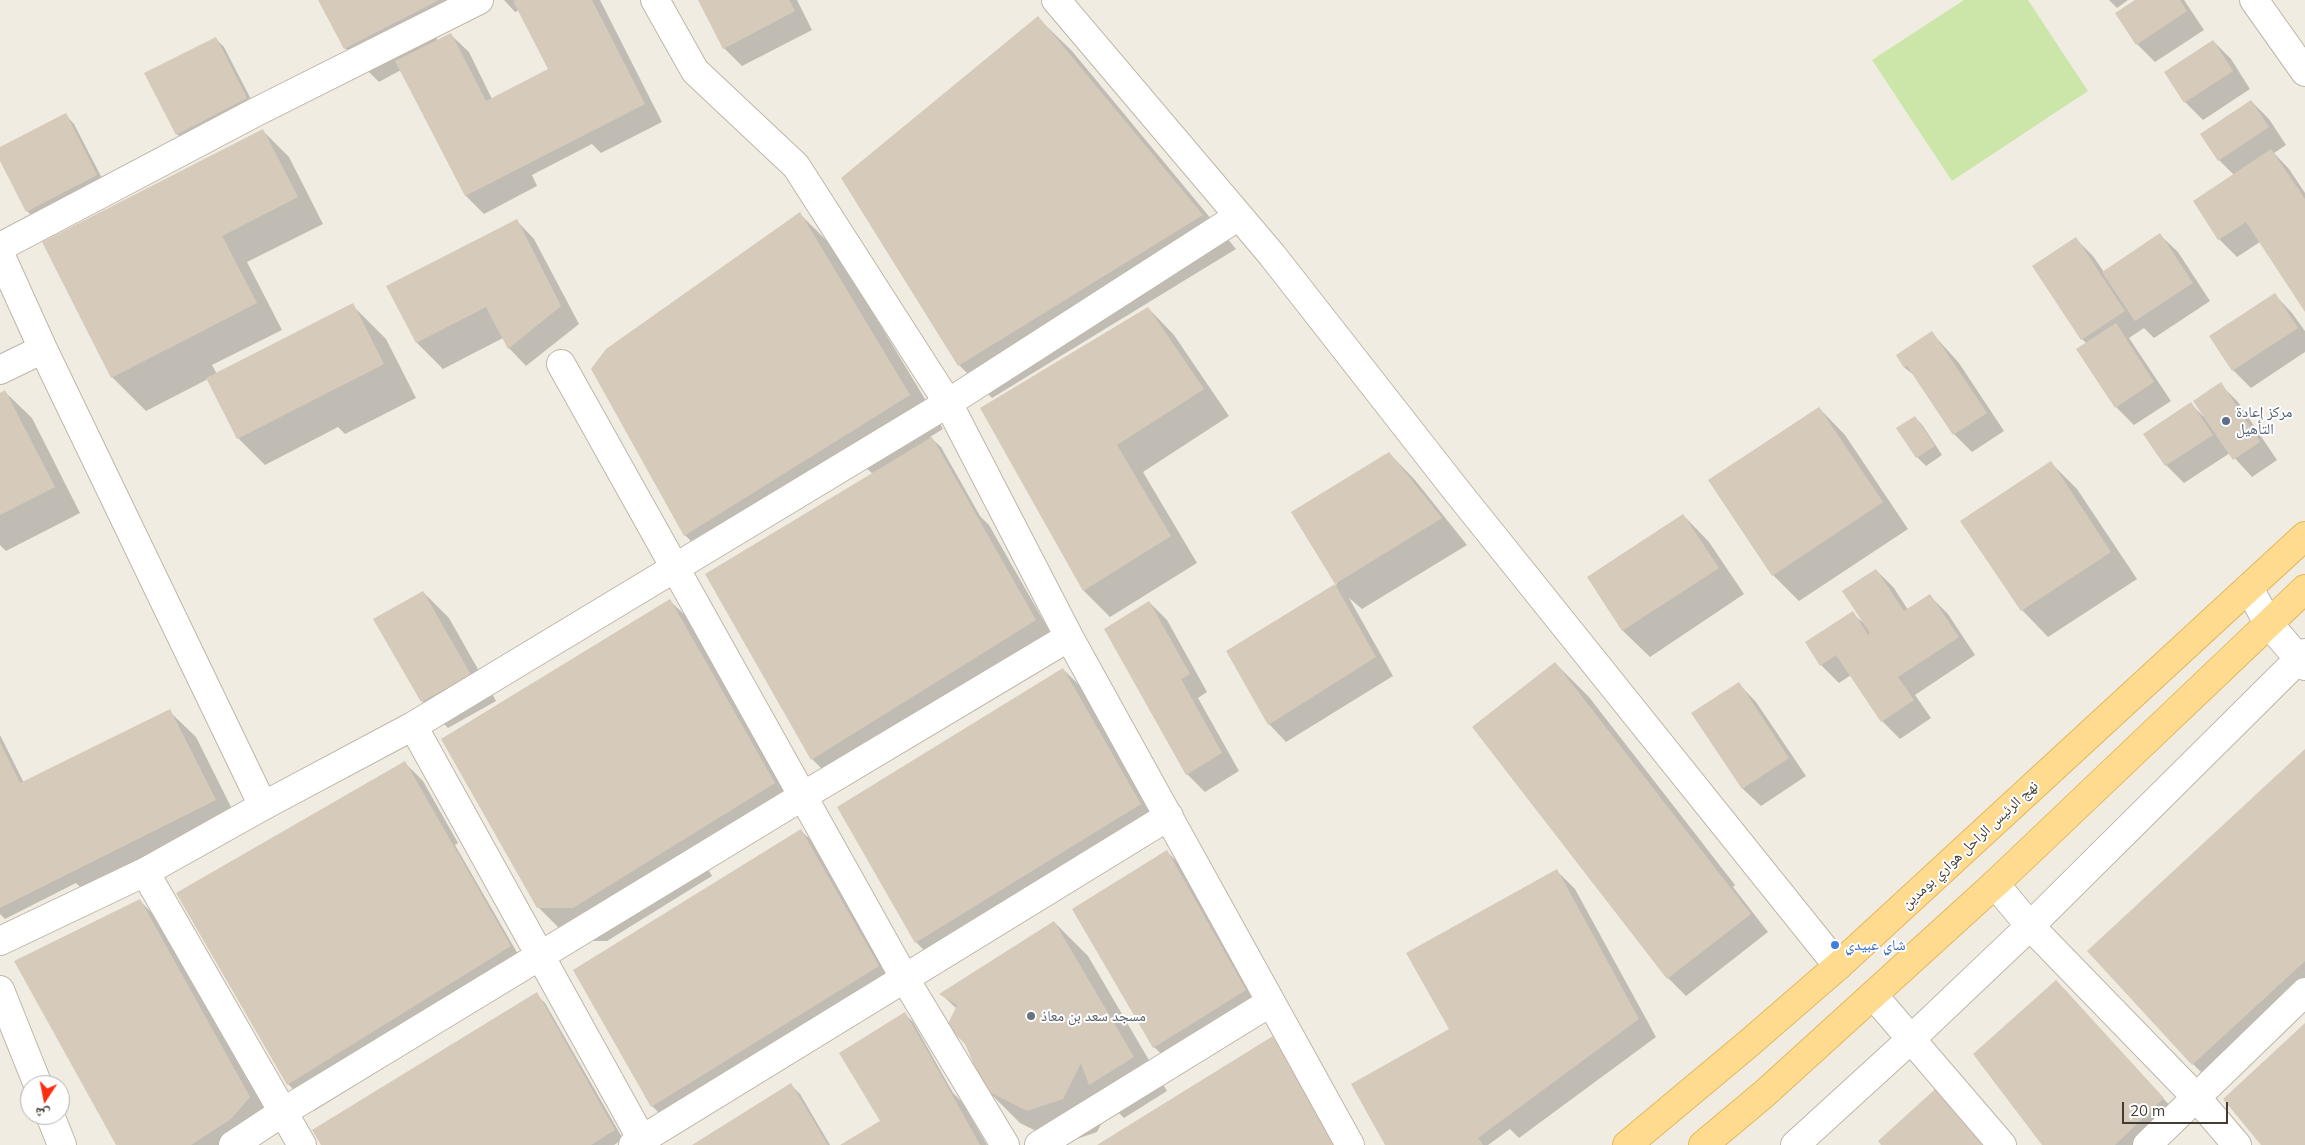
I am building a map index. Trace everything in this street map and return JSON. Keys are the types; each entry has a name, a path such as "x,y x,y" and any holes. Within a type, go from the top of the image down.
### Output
{"main road":[{"name":"نهج الرئيس الراحل هواري بومدين","path":"1627,1145 1838,966 2305,536"},
{"path":"1703,1145 1874,996 1995,884 2305,589"}],"street":[{"path":"0,247 264,108 479,0"},
{"path":"655,0 695,72 796,166 948,403 1069,638 1350,1145"},
{"path":"1056,0 1272,255 1456,490 1838,966"},
{"path":"2254,0 2305,72"},
{"path":"0,941 145,872 263,806 413,726 948,403 1239,216"},
{"path":"0,254 43,349 263,806"},
{"path":"0,370 43,349"},
{"path":"561,364 905,979 1005,1145"},
{"path":"1795,1145 1910,1040 2030,926 2303,659 2268,623 2249,588"},
{"path":"232,1145 283,1112 804,796 1069,638"},
{"path":"413,726 640,1143 1168,816"},
{"path":"145,872 302,1145"},
{"path":"1995,884 2030,926 2196,1097 2237,1145"},
{"path":"0,990 34,1075"},
{"path":"2147,1145 2305,992"},
{"path":"1874,996 2002,1145"},
{"path":"1039,1145 1271,1002"},
{"path":"54,1125 62,1145"}],"green space":[{"path":"1964,0 2028,0 2088,91 1952,181 1872,60"}],"building":[{"path":"318,0 439,0 344,49"},
{"path":"592,0 645,104 465,196 395,61 451,33 486,101 548,69 513,1"},
{"path":"698,0 789,0 795,11 723,49"},
{"path":"2135,0 2180,0 2187,11 2136,45 2115,13"},
{"path":"1038,16 1203,215 958,366 841,178"},
{"path":"216,37 247,98 176,135 144,73"},
{"path":"2213,40 2233,71 2184,103 2164,72"},
{"path":"2251,100 2269,127 2218,161 2200,134"},
{"path":"66,113 97,175 26,212 0,161 0,147"},
{"path":"263,129 298,197 222,236 257,303 111,378 42,242"},
{"path":"2271,149 2305,199 2305,312 2246,222 2218,240 2193,201"},
{"path":"800,212 910,395 684,536 591,369 606,349"},
{"path":"517,219 561,306 508,349 486,307 416,343 386,286"},
{"path":"2160,233 2193,283 2135,321 2102,272"},
{"path":"2076,237 2125,311 2081,340 2032,266"},
{"path":"2275,293 2298,328 2232,371 2209,336"},
{"path":"353,303 384,364 237,439 206,378"},
{"path":"1148,307 1204,389 1117,445 1171,536 1083,591 980,408"},
{"path":"2116,323 2154,382 2115,408 2076,349"},
{"path":"1932,331 1987,413 1953,435 1907,366 1904,368 1896,355"},
{"name":"مركز إعادة التأهيل","path":"2221,382 2260,442 2233,460 2193,401"},
{"path":"5,390 55,487 0,515 0,393"},
{"path":"2191,402 2213,435 2165,466 2143,434"},
{"path":"1819,407 1883,502 1772,576 1708,480"},
{"path":"1915,416 1935,446 1916,458 1896,428"},
{"path":"932,437 1036,620 811,760 705,574"},
{"path":"1389,452 1442,518 1335,584 1291,512"},
{"path":"2051,461 2111,552 2021,611 1960,521"},
{"path":"1683,514 1719,568 1622,631 1587,577"},
{"path":"1876,569 1904,611 1930,594 1959,637 1898,677 1914,700 1881,722 1836,655 1820,666 1805,642 1853,611 1868,635 1870,633 1842,591"},
{"path":"1335,584 1376,657 1268,725 1226,651"},
{"path":"423,591 471,675 421,702 373,619"},
{"path":"670,599 775,783 573,908 537,908 441,739"},
{"path":"1149,601 1190,674 1181,679 1222,753 1186,775 1104,629"},
{"path":"1555,662 1751,914 1667,979 1472,727"},
{"path":"1063,668 1141,804 915,943 837,807"},
{"path":"1739,682 1789,758 1742,789 1691,713"},
{"path":"170,709 216,800 0,908 0,742 20,783"},
{"path":"2305,749 2305,961 2192,1065 2087,951"},
{"path":"405,761 511,946 287,1085 176,893"},
{"path":"801,829 879,966 651,1107 573,970"},
{"path":"1167,850 1246,990 1153,1048 1072,909"},
{"path":"1557,869 1639,1019 1478,1138 1483,1145 1385,1145 1351,1084 1449,1029 1406,953"},
{"path":"140,899 250,1097 231,1119 191,1145 116,1145 14,961"},
{"name":"مسجد سعد بن معاذ","path":"1054,921 1134,1057 1089,1085 1081,1063 1063,1099 1027,1111 985,1090 965,1044 947,1026 957,1005 939,994"},
{"path":"2056,980 2164,1098 2115,1145 2042,1145 1973,1054"},
{"path":"537,992 615,1130 591,1145 321,1145 312,1130"},
{"path":"905,1012 980,1145 840,1145 880,1121 839,1053"},
{"path":"2305,1023 2305,1145 2261,1145 2223,1099"},
{"path":"1273,1036 1334,1145 1097,1145"},
{"path":"1943,1082 1989,1145 1881,1145 1878,1141"},
{"path":"791,1083 828,1145 692,1145"}],"place":[{"name":"مركز إعادة التأهيل","path":"2226,421"},
{"name":"شاي عبيدي","path":"1835,945"},
{"name":"مسجد سعد بن معاذ","path":"1031,1016"}]}
